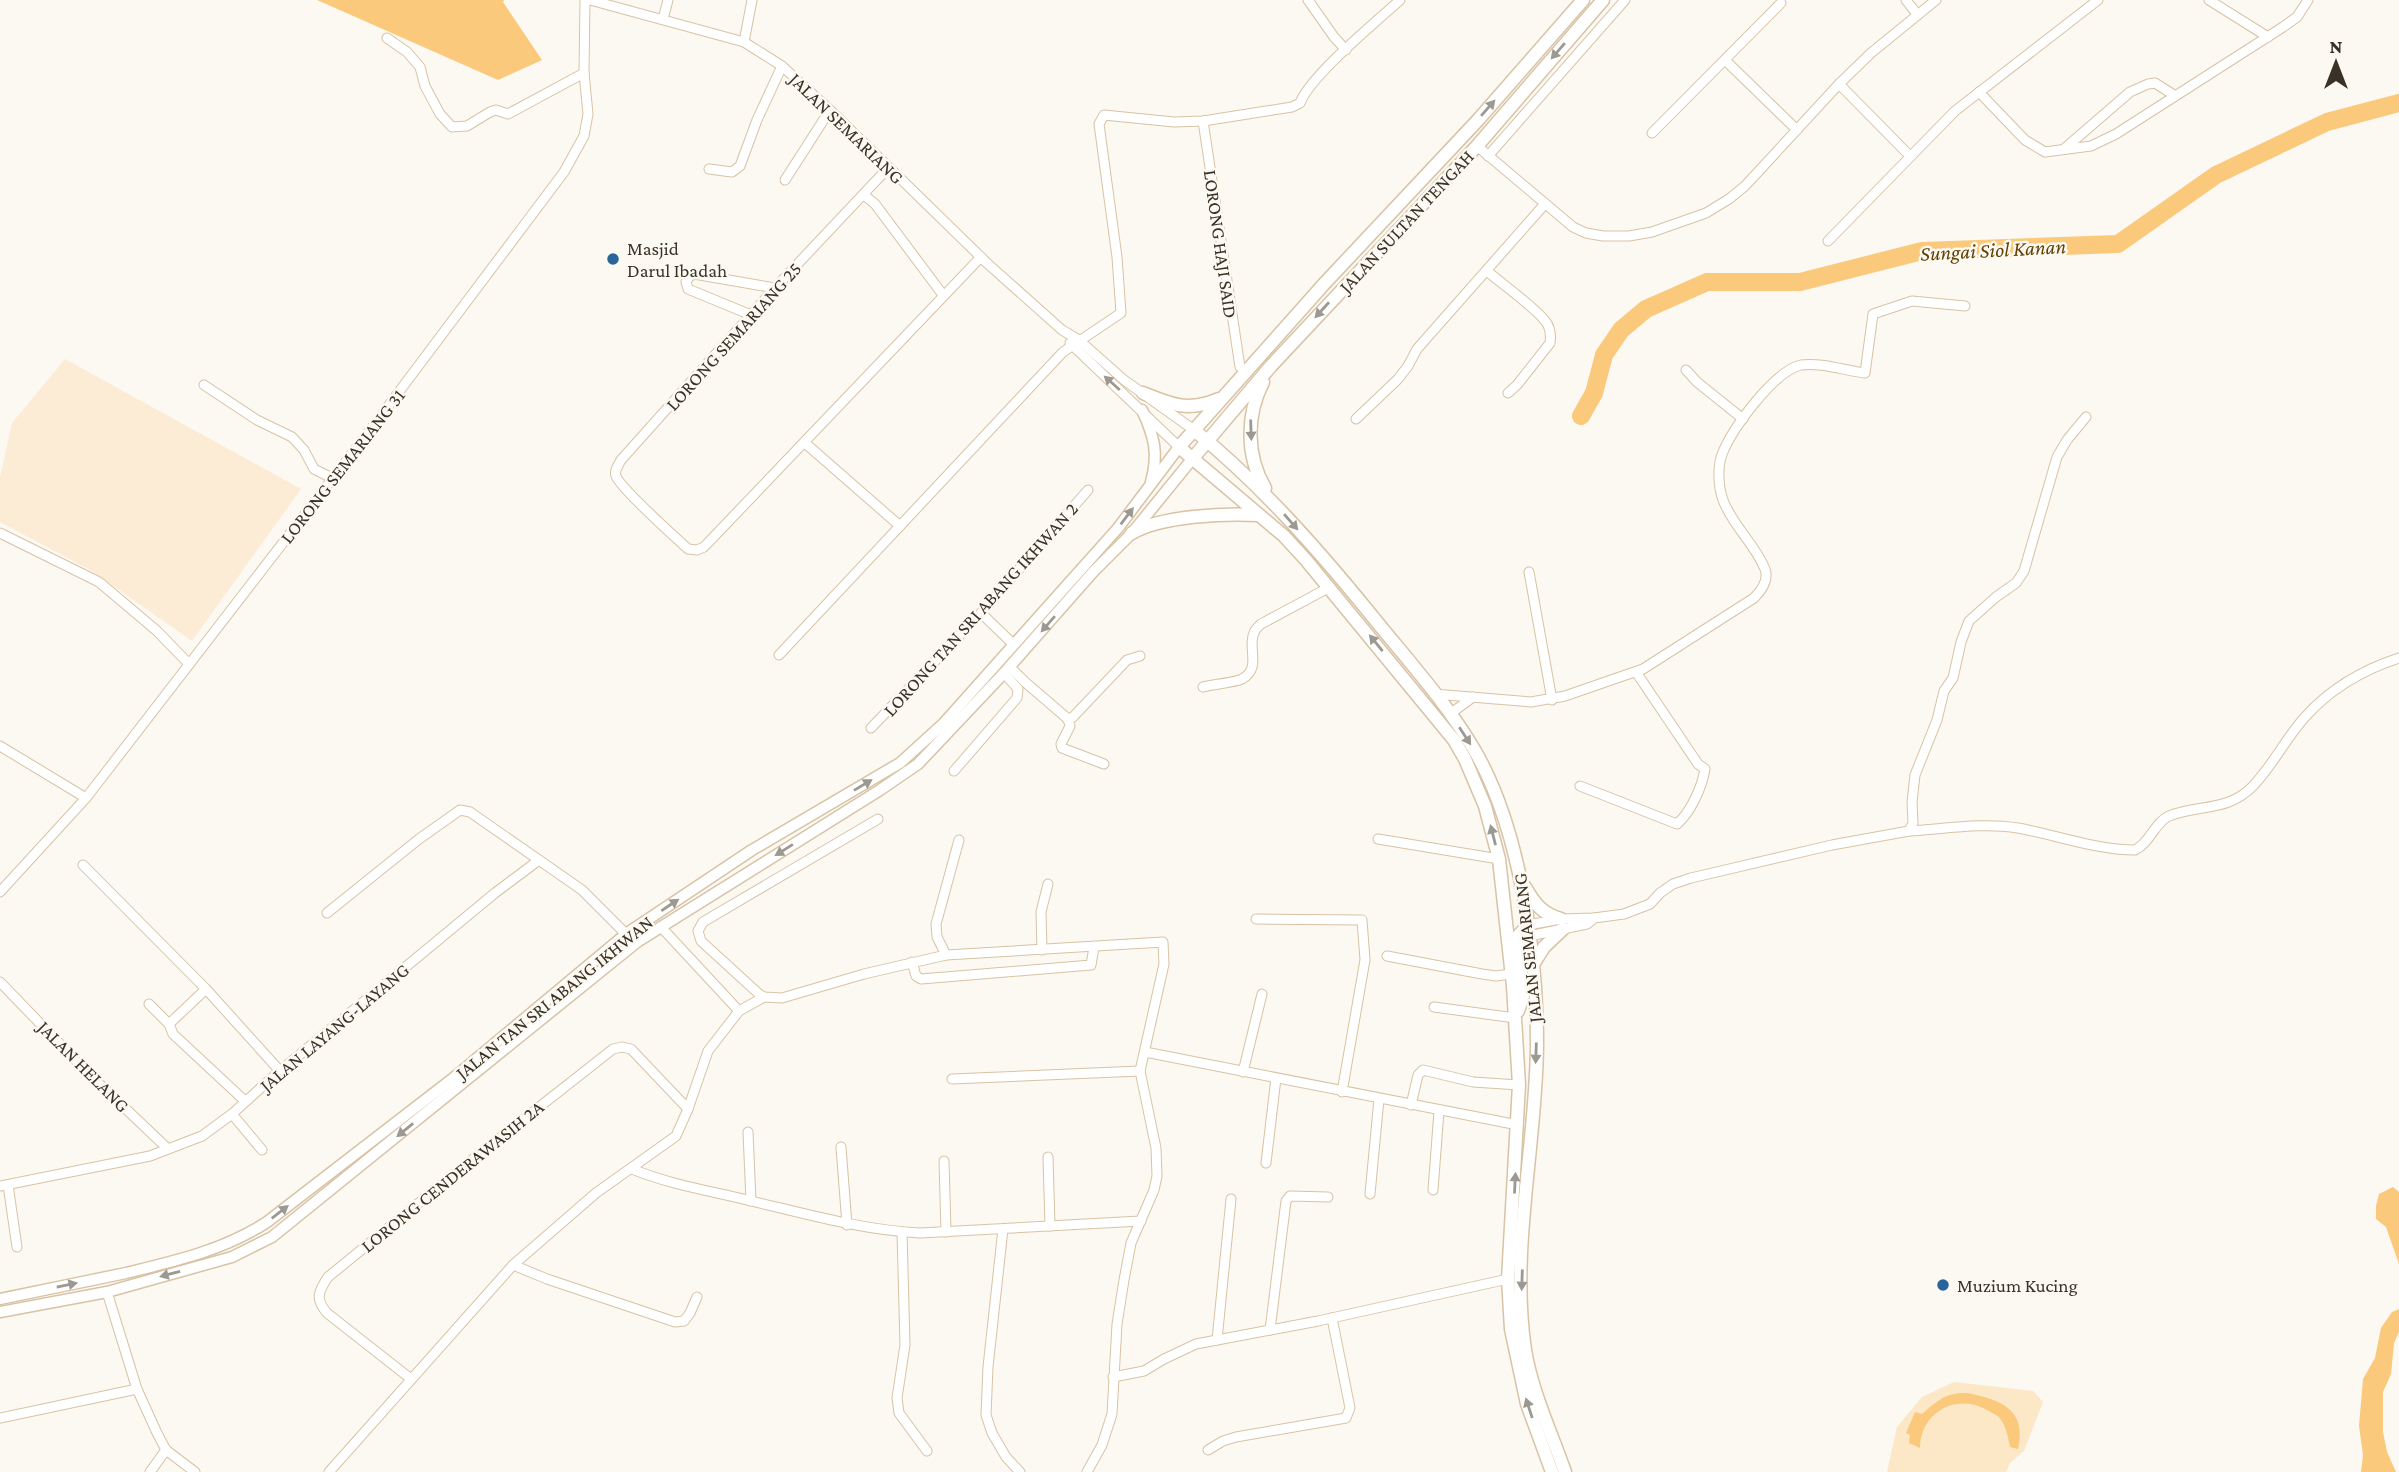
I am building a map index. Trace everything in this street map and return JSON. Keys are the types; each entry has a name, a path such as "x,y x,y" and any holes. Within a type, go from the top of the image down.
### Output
{"main road":[{"name":"JALAN SULTAN TENGAH","path":"1179,447 1324,284 1478,120 1583,0"},
{"name":"JALAN SULTAN TENGAH","path":"1194,458 1271,366 1476,146 1603,0"},
{"path":"1270,498 1254,466 1251,417 1257,392 1271,366"},
{"path":"1143,393 1179,406 1192,407 1206,405 1226,396"},
{"name":"JALAN SEMARIANG","path":"1194,430 1270,498 1361,602 1452,716 1476,753 1507,828 1521,881 1529,930 1537,1046 1524,1235 1522,1325 1531,1373 1565,1472"},
{"name":"JALAN SEMARIANG","path":"1179,447 1284,536 1331,587 1454,740 1485,806 1499,859 1519,1085 1508,1279 1511,1329 1527,1404 1552,1472"},
{"path":"1132,533 1160,522 1236,514 1259,515"},
{"path":"1521,881 1534,904 1562,924 1532,966"},
{"path":"1515,1016 1522,996 1518,936 1529,930"}],"street":[{"name":"JALAN SEMARIANG","path":"588,0 744,42 782,66 1075,343"},
{"name":"LORONG SEMARIANG 31","path":"0,892 86,798 564,172 584,136 588,114 584,73 588,0"},
{"path":"663,19 668,0"},
{"path":"744,42 752,0"},
{"path":"1308,0 1346,50"},
{"path":"779,654 1063,352 1115,318 1122,309 1100,142 1100,120 1104,115 1174,122 1203,121 1235,114 1283,109 1300,103 1303,94 1400,0"},
{"path":"1488,156 1625,0"},
{"path":"1906,0 1917,14"},
{"path":"1476,146 1573,227 1586,233 1629,236 1651,232 1706,213 1745,186 1839,84 1871,53 1936,0"},
{"path":"1828,241 1955,111 2098,0"},
{"path":"2209,0 2267,37"},
{"path":"1979,92 2018,134 2033,146 2045,152 2080,148 2100,142 2267,37 2297,17 2308,0"},
{"path":"1652,133 1781,4"},
{"path":"387,37 407,52 420,68 425,86 440,114 452,127 467,126 496,110 508,114 584,73"},
{"path":"1725,60 1797,130"},
{"path":"709,169 732,172 740,166 757,120 782,66"},
{"path":"2064,149 2139,87 2155,83 2174,95"},
{"path":"1839,84 1910,156"},
{"path":"785,180 830,110"},
{"name":"LORONG HAJI SAID","path":"1203,121 1240,367"},
{"name":"LORONG SEMARIANG 25","path":"805,443 704,547 696,550 688,549 616,478 615,470 621,460 775,288 888,168"},
{"path":"864,195 875,204 943,295"},
{"path":"1356,419 1398,379 1417,349 1544,205"},
{"path":"900,526 805,443 981,257"},
{"path":"1487,271 1541,317 1551,336 1550,343 1508,393"},
{"path":"751,315 688,289 688,276 694,274 775,288"},
{"path":"1434,694 1531,702 1552,699 1636,672 1754,598 1765,584 1765,569 1729,512 1720,490 1719,465 1723,452 1743,419 1775,381 1790,369 1812,365 1865,373 1873,314 1912,302 1965,306"},
{"path":"1075,343 1194,430"},
{"path":"1075,343 1179,447 1088,570"},
{"path":"1686,370 1696,382 1743,419"},
{"path":"204,385 257,420 292,437 304,450 314,469 332,478"},
{"path":"1142,410 1154,437 1155,448 1154,471 1149,488"},
{"path":"1909,831 1913,822 1915,775 1937,720 1944,691 1953,678 1969,621 2016,583 2024,571 2057,457 2067,439 2086,417"},
{"path":"1088,570 1132,533 1194,458"},
{"name":"LORONG TAN SRI ABANG IKHWAN 2","path":"871,728 981,612 1088,490"},
{"path":"0,533 99,582 157,631 189,664"},
{"name":"JALAN TAN SRI ABANG IKHWAN","path":"0,1299 179,1261 247,1235 267,1222 451,1080 626,934 752,850 900,763 943,724 1013,644 1088,570"},
{"name":"JALAN TAN SRI ABANG IKHWAN","path":"107,1292 232,1257 272,1237 627,950 918,764 1007,670 1088,570"},
{"path":"1529,572 1552,699"},
{"path":"1203,687 1241,680 1250,671 1254,660 1254,633 1261,624 1331,587"},
{"path":"981,612 1013,644"},
{"path":"1068,719 1073,717 1127,660 1140,656"},
{"path":"1529,930 1624,914 1650,904 1673,884 1691,878 1832,845 1909,831 2015,827 2135,850 2143,846 2165,818 2217,807 2237,799 2253,786 2304,718 2335,689 2369,668 2399,658"},
{"path":"1007,670 1068,719 1070,726 1061,744 1062,748 1104,764"},
{"path":"954,771 1017,698 1018,689 1007,670"},
{"path":"1580,786 1677,824 1684,818 1698,792 1705,769 1698,764 1636,672"},
{"path":"1452,716 1454,711 1473,697"},
{"path":"0,746 86,798"},
{"path":"327,913 419,839 460,810 470,812 582,890 626,934"},
{"path":"764,997 701,941 698,931 700,925 878,819"},
{"path":"1378,839 1499,859"},
{"path":"946,955 937,937 936,924 958,840"},
{"name":"JALAN LAYANG-LAYANG","path":"4,1186 150,1156 202,1136 232,1115 280,1071 495,893 539,860"},
{"path":"83,866 206,989 280,1071"},
{"path":"1042,950 1041,912 1048,884"},
{"path":"1256,919 1362,920 1364,960 1342,1092"},
{"path":"661,927 739,1011"},
{"path":"329,1472 513,1265 596,1193 676,1136 708,1051 739,1011 764,997 782,998 802,994 912,962 946,955 1163,942 1164,964 1140,1071 1157,1162 1154,1190 1131,1244 1124,1280 1117,1324 1112,1414 1102,1445 1087,1472"},
{"path":"912,962 914,971 921,979 1050,970 1091,965 1094,947"},
{"path":"1387,956 1482,974 1511,974"},
{"name":"JALAN HELANG","path":"0,982 86,1071 168,1149"},
{"path":"169,1024 206,989"},
{"path":"1243,1072 1262,995"},
{"path":"149,1004 169,1024 173,1034 246,1101"},
{"path":"1434,1007 1515,1016"},
{"name":"LORONG CENDERAWASIH 2A","path":"411,1379 320,1305 321,1287 328,1278 613,1049 631,1049 688,1109"},
{"path":"1145,1052 1518,1125"},
{"path":"1411,1105 1418,1075 1423,1070 1473,1082 1519,1085"},
{"path":"951,1079 1140,1071"},
{"path":"1266,1163 1276,1078"},
{"path":"1370,1194 1379,1099"},
{"path":"1433,1190 1439,1111"},
{"path":"232,1115 262,1150"},
{"path":"748,1132 751,1201"},
{"path":"841,1147 846,1224"},
{"path":"1048,1157 1051,1226"},
{"path":"944,1161 946,1232"},
{"path":"632,1169 660,1180 846,1224 902,1232 1141,1221"},
{"path":"4,1186 17,1247"},
{"path":"1270,1330 1286,1201 1290,1195 1328,1197"},
{"path":"1217,1340 1230,1199"},
{"path":"1003,1229 992,1321 986,1415 992,1433 1006,1457 1020,1472"},
{"path":"902,1232 905,1345 897,1398 899,1413 927,1451"},
{"path":"513,1265 675,1322 684,1321 690,1314 696,1297"},
{"path":"1113,1377 1144,1371 1196,1344 1332,1318 1508,1279"},
{"path":"0,1312 107,1292 137,1389 166,1450 195,1472"},
{"path":"1208,1450 1236,1437 1346,1418 1350,1408 1332,1318"},
{"path":"0,1418 137,1389"},
{"path":"150,1472 166,1450"}],"shaded area":[{"path":"317,0 504,0 542,60 498,80"},
{"path":"65,359 301,489 192,641 92,571 0,522 0,477 12,423"},
{"path":"2393,1187 2399,1192 2399,1264 2386,1227 2376,1219 2379,1194"},
{"path":"2399,1309 2399,1332 2394,1343 2391,1374 2383,1392 2383,1432 2387,1452 2396,1472 2361,1472 2363,1455 2359,1426 2363,1379 2375,1358 2381,1328 2392,1312"},
{"path":"1954,1382 2033,1391 2043,1402 2024,1451 2010,1463 2006,1472 1887,1472 1897,1427 1922,1397"},
{"path":"1967,1393 1991,1399 2009,1409 2019,1424 2018,1449 2010,1447 1999,1417 1985,1409 1962,1404 1951,1405 1932,1416 1926,1425 1920,1448 1909,1443 1910,1435 1906,1433 1915,1412 1922,1414 1947,1396"}],"waterway":[{"name":"Sungai Siol Kanan","path":"1581,416 1594,393 1604,355 1621,330 1646,309 1707,282 1800,282 1922,251 2118,244 2216,175 2327,122 2399,103"}],"place":[{"name":"Masjid Darul Ibadah","path":"613,259"},
{"name":"Muzium Kucing","path":"1943,1285"}]}
